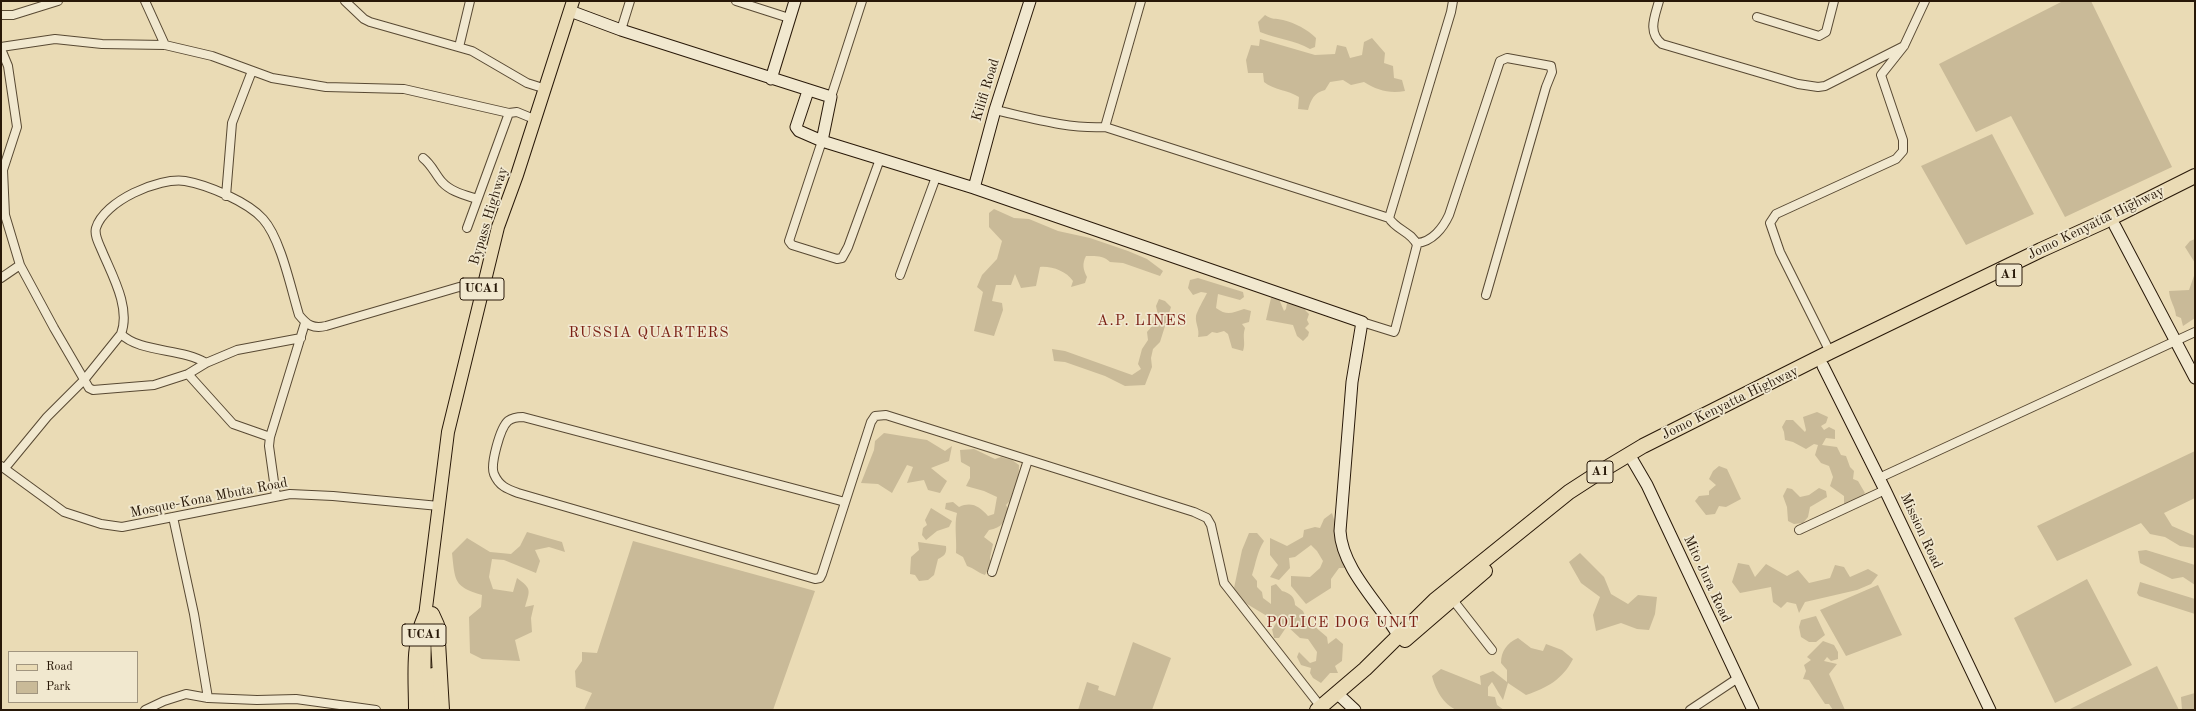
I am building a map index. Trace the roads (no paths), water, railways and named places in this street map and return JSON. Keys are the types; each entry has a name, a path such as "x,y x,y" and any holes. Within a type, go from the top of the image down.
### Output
{"highway":[{"name":"Jomo Kenyatta Highway","path":"1321,709 1340,696 1574,496 1598,480 1824,359 2034,253 2105,221 2195,176"},
{"name":"Jomo Kenyatta Highway","path":"1321,709 1435,600 1569,492 1643,446 1824,359 2115,226 2195,186"},
{"path":"416,710 418,630 428,615 438,632 442,710"}],"main road":[{"path":"771,79 795,1"},
{"name":"Kilifi Road","path":"974,188 995,110 1030,1"},
{"path":"572,6 621,30 808,91 831,97 822,141"},
{"name":"Bypass Highway","path":"424,710 429,586 448,432 498,227 517,175 534,119 546,89 572,6"},
{"path":"808,91 796,127 799,131 822,141 974,188 1362,322 1352,382 1340,543 1365,588 1398,635"},
{"path":"2115,226 2195,378"},
{"name":"Mission Road","path":"1824,359 1990,710"},
{"name":"Mito Jura Road","path":"1633,461 1647,486 1753,710"},
{"name":"Bypass Highway","path":"428,615 434,710"},
{"path":"1340,696 1355,710"}],"street":[{"path":"1,15 13,15 58,1"},
{"path":"145,1 165,45"},
{"path":"345,1 364,19 370,22 459,47 484,56 502,70 527,83 546,89"},
{"path":"459,47 470,1"},
{"path":"621,30 630,1"},
{"path":"736,1 789,18"},
{"path":"831,97 862,1"},
{"path":"1105,127 1142,1"},
{"path":"1390,218 1453,1"},
{"path":"1659,1 1652,26 1656,39 1662,44 1798,84 1818,87 1825,86 1904,46"},
{"path":"1756,17 1819,36 1826,32 1834,1"},
{"path":"1824,359 1780,252 1770,223 1776,214 1896,159 1903,151 1903,140 1881,75 1904,46 1925,1"},
{"path":"301,338 236,350 206,363 188,374 154,385 93,390 89,388 20,265 4,226 3,170 17,127 8,66 1,48 55,39 102,44 165,45 212,56 272,78 300,84 326,87 404,89 509,113 517,112 534,119"},
{"path":"1417,243 1426,242 1440,230 1449,215 1502,59 1507,58 1551,66 1552,72 1546,87 1486,295"},
{"path":"226,196 232,123 252,71"},
{"path":"995,110 1050,122 1091,128 1105,127 1390,218 1394,224 1407,232 1417,243"},
{"path":"467,228 509,113"},
{"path":"822,141 789,241 790,244 800,248 837,259 844,255 880,159"},
{"path":"423,158 432,164 446,186 477,199"},
{"path":"900,276 936,177"},
{"path":"3,467 84,380 121,334 124,326 124,313 96,232 97,226 108,208 120,200 150,187 184,181 212,189 262,218 269,226 275,238 299,315 305,323 318,328 459,287 482,292"},
{"path":"1362,322 1394,332 1417,243"},
{"path":"1,278 20,265"},
{"path":"276,496 269,446 270,437 275,414 305,323"},
{"path":"1879,478 2195,332"},
{"path":"121,334 125,338 148,346 195,357 206,363"},
{"path":"188,374 233,424 270,437"},
{"path":"845,502 523,417 509,420 503,427 500,434 493,472 500,484 518,493 815,579 820,578 822,574 845,502 870,422 875,416 886,415 1194,512 1207,518 1211,525 1221,576 1224,583 1321,709"},
{"path":"992,572 1028,460"},
{"name":"Mosque-Kona Mbuta Road","path":"3,467 64,512 96,523 130,526 276,496 333,496 439,506"},
{"path":"1799,530 1885,490"},
{"path":"173,517 194,614 208,698"},
{"path":"1453,600 1492,650"},
{"path":"1690,710 1738,678"},
{"path":"146,710 164,701 186,694 208,698 257,700 296,699 376,710"}],"district":[{"name":"A.P. LINES","path":"1142,321"},
{"name":"RUSSIA QUARTERS","path":"649,333"},
{"name":"POLICE DOG UNIT","path":"1343,623"}]}
